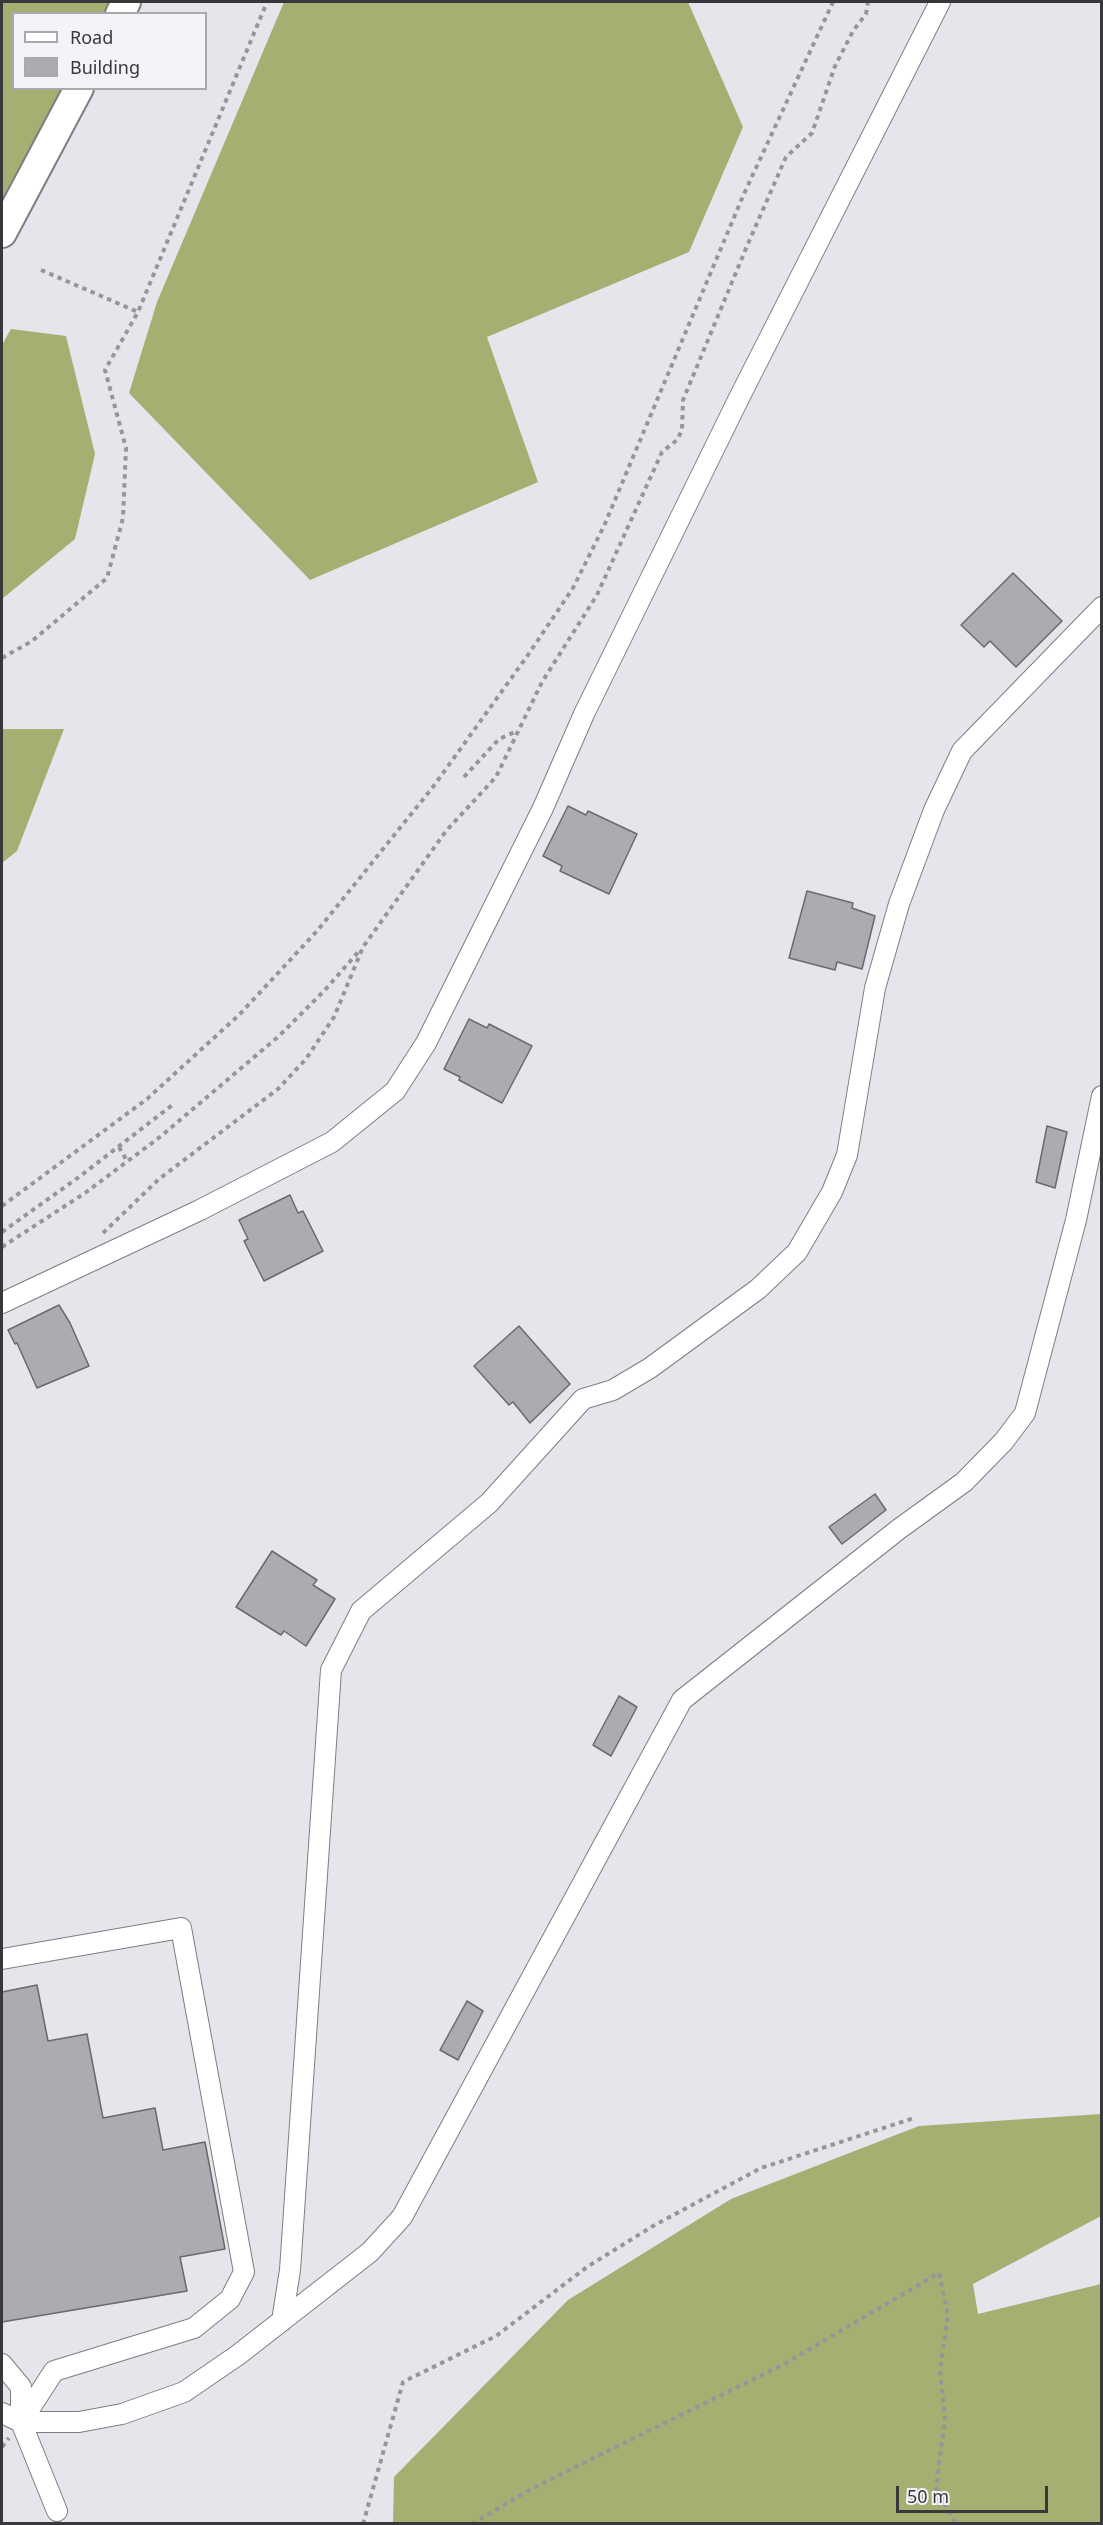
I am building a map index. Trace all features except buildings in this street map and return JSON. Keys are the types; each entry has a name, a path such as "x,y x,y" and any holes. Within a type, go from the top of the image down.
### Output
{"highway":[{"path":"2,233 79,90"}],"lane":[{"path":"2,1303 200,1210 332,1142 395,1091 426,1043 543,808 584,714 740,396 940,2"},
{"path":"282,2321 290,2270 331,1670 361,1611 489,1503 583,1399 613,1390 677,1349 758,1289 797,1252 832,1192 847,1155 875,988 899,904 934,810 962,751 1101,607"},
{"path":"2,2414 21,2422 79,2422 122,2414 184,2392 238,2355 370,2252 402,2217 681,1700 881,1543 964,1482 1004,1440 1025,1413 1073,1231 1101,1096"},
{"path":"2,1959 181,1928 244,2272 230,2299 194,2328 54,2371 21,2422"},
{"path":"2,2364 21,2386 21,2422 57,2511"}],"path":[{"path":"2,658 32,641 107,578 123,518 126,448 105,370 138,312 267,2"},
{"path":"2,1206 147,1099 239,1016 317,931 433,787 528,655 573,588 604,526 743,196 833,2"},
{"path":"2,1247 85,1193 279,1036 324,992 363,947 446,831 496,777 542,682 597,595 662,452 677,440 682,430 683,400 747,246 786,157 812,133 835,66 853,31 866,14 868,2"},
{"path":"41,270 138,312"},
{"path":"464,777 499,739 517,731"},
{"path":"99,1236 159,1179 278,1089 306,1059 334,1017 363,947"},
{"path":"2,1232 118,1148 175,1103"},
{"path":"118,1148 127,1161"},
{"path":"363,2523 403,2382 496,2336 587,2267 653,2226 761,2168 914,2118"},
{"path":"472,2523 531,2489 786,2363 939,2273 948,2315 940,2370 945,2420 936,2487 956,2523"}],"green space":[{"path":"2,2 110,2 105,12 12,12 12,90 65,90 2,209"},
{"path":"284,2 688,2 743,127 689,252 487,337 538,482 310,580 129,393 157,302"},
{"path":"11,329 66,336 95,454 75,539 2,599 2,345"},
{"path":"2,729 64,729 17,851 2,863"},
{"path":"1101,2114 1101,2216 973,2284 978,2314 1101,2284 1101,2523 393,2523 394,2477 568,2300 731,2199 919,2126"}]}
